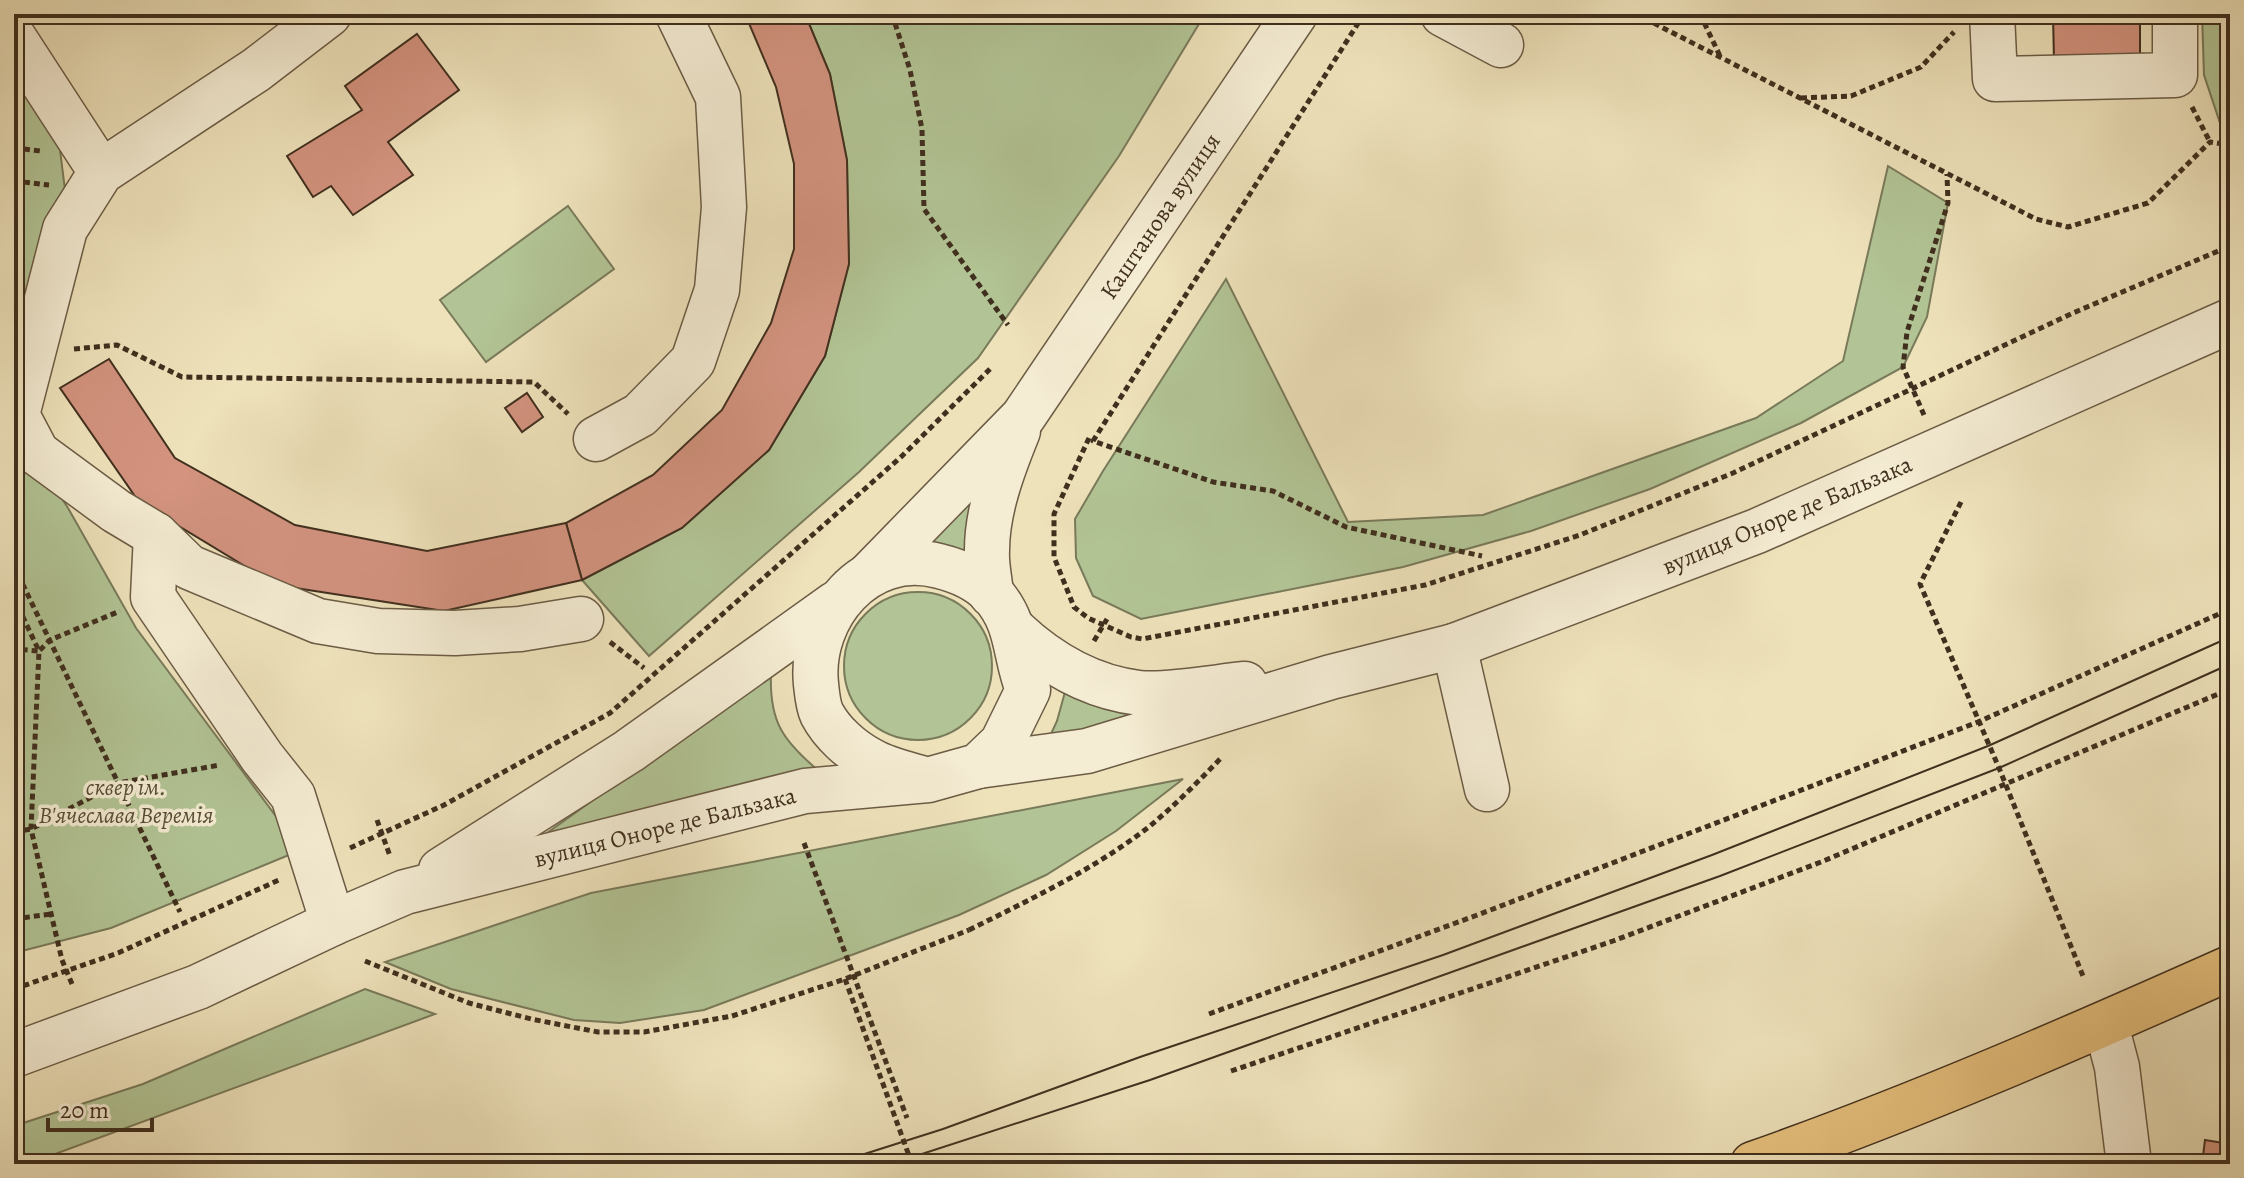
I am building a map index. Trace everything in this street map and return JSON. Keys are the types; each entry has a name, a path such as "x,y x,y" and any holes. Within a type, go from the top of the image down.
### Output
{"main road":[{"path":"1753,1164 1814,1154 2230,968"}],"street":[{"path":"329,14 256,70 101,172 65,229 17,415 37,453 116,511 156,535 189,567 318,621 378,631 455,633 520,629 581,619"},
{"path":"596,439 640,415 693,361 717,290 724,207 718,97 678,14"},
{"name":"Каштанова вулиця","path":"852,589 1023,417 1295,14"},
{"path":"1443,14 1501,45"},
{"path":"1975,22 1995,79 2175,75 2175,14"},
{"path":"14,38 101,172"},
{"name":"вулиця Оноре де Бальзака","path":"978,766 1087,751 1331,677 1454,646 1757,531 2230,321"},
{"name":"Каштанова вулиця","path":"1002,612 987,550 991,516 1003,467 1023,417"},
{"path":"156,535 153,597 262,757 293,796 333,923"},
{"path":"911,563 954,569 974,579 1002,612 1019,652 1019,669 1028,690 1002,743 978,766 928,780 870,760 838,736 821,713 814,668 824,623 852,589 889,567 911,563"},
{"name":"вулиця Оноре де Бальзака","path":"14,1055 198,987 333,923 398,876 629,751 852,589"},
{"name":"вулиця Оноре де Бальзака","path":"1002,612 1039,654 1102,685 1142,693 1331,677"},
{"path":"1454,646 1487,789"},
{"name":"вулиця Оноре де Бальзака","path":"398,876 805,791 928,780"},
{"path":"2106,1025 2117,1067 2129,1164"}],"path":[{"path":"892,14 910,70 922,129 924,209 1008,325"},
{"path":"1364,14 1093,441 1213,482 1273,491 1346,527 1482,556"},
{"path":"1636,14 2036,219 2068,227 2148,203 2210,142 2230,145"},
{"path":"1700,14 1721,58"},
{"path":"1800,99 1851,96 1921,67 1975,22"},
{"path":"1928,423 1903,367 1907,332 1948,203 1947,174"},
{"path":"1089,438 1054,514 1054,557 1074,607 1088,618 1105,622 1142,639 1425,585 1580,535 1719,479 2073,313 2230,246"},
{"path":"33,352 117,345 182,377 534,382 596,439"},
{"path":"14,989 118,953 444,805 610,713 901,457 990,369"},
{"path":"1961,502 1920,584 2083,976"},
{"path":"14,566 180,912"},
{"path":"14,649 39,651 50,640 153,597"},
{"path":"14,598 39,651 31,829 51,914 72,984"},
{"path":"1209,1014 1480,914 1978,722 2230,609"},
{"path":"1090,649 1105,622"},
{"path":"1231,1071 1613,941 1821,862 2230,689"},
{"path":"14,832 31,829 118,783 262,757"},
{"path":"365,961 469,1003 598,1032 644,1032 732,1016 845,979 969,930 1059,885 1116,850 1186,794 1221,758"},
{"path":"377,820 398,876"},
{"path":"804,843 907,1118"},
{"path":"14,919 51,914"},
{"path":"845,979 912,1164"}],"green space":[{"path":"805,14 1205,14 1119,156 978,358 859,472 649,656 582,580 682,528 769,450 825,356 849,264 847,160 830,74"},
{"path":"2202,14 2230,14 2230,134 2223,132 2204,75"},
{"path":"14,65 58,134 66,198 14,397"},
{"path":"1888,166 1948,203 1927,317 1903,367 1801,423 1650,489 1531,531 1403,567 1141,619 1093,596 1076,558 1075,519 1226,279 1348,522 1483,515 1756,418 1843,361"},
{"path":"568,206 614,269 486,362 440,300"},
{"name":"сквер ім. В'ячеслава Веремія","path":"14,425 68,508 136,628 301,850 111,928 14,953 14,701 20,648 14,635"},
{"path":"984,478 969,555 919,546"},
{"path":"918,592 946,598 970,614 986,638 992,666 986,694 970,718 946,734 918,740 890,734 866,718 850,694 844,666 850,638 866,614 890,598"},
{"path":"771,673 773,705 781,729 796,750 820,772 547,833"},
{"path":"1065,692 1195,706 1044,749 1057,721"},
{"path":"1183,779 1116,831 1046,875 959,915 704,1010 620,1023 574,1020 451,989 385,962 591,893"},
{"path":"365,989 435,1014 28,1164 14,1164 14,1126 143,1084"}],"building":[{"path":"745,14 805,14 830,74 847,160 849,264 825,356 769,450 682,528 582,580 566,523 653,475 722,410 771,323 794,249 794,164 776,87"},
{"path":"2053,14 2140,14 2140,61 2054,61"},
{"path":"417,34 459,90 388,142 413,175 353,215 331,186 313,197 287,156 362,110 345,86"},
{"path":"109,359 175,458 295,525 427,551 566,523 582,580 444,611 276,585 139,502 60,388"},
{"path":"527,393 543,417 522,432 505,408"},
{"path":"2205,1140 2230,1144 2230,1164 2202,1164"}],"tram line":[{"path":"833,1164 943,1129 1140,1057 1443,955 1712,855 1988,746 2230,637"},
{"path":"891,1164 1150,1080 1720,876 1999,768 2230,664"}]}
